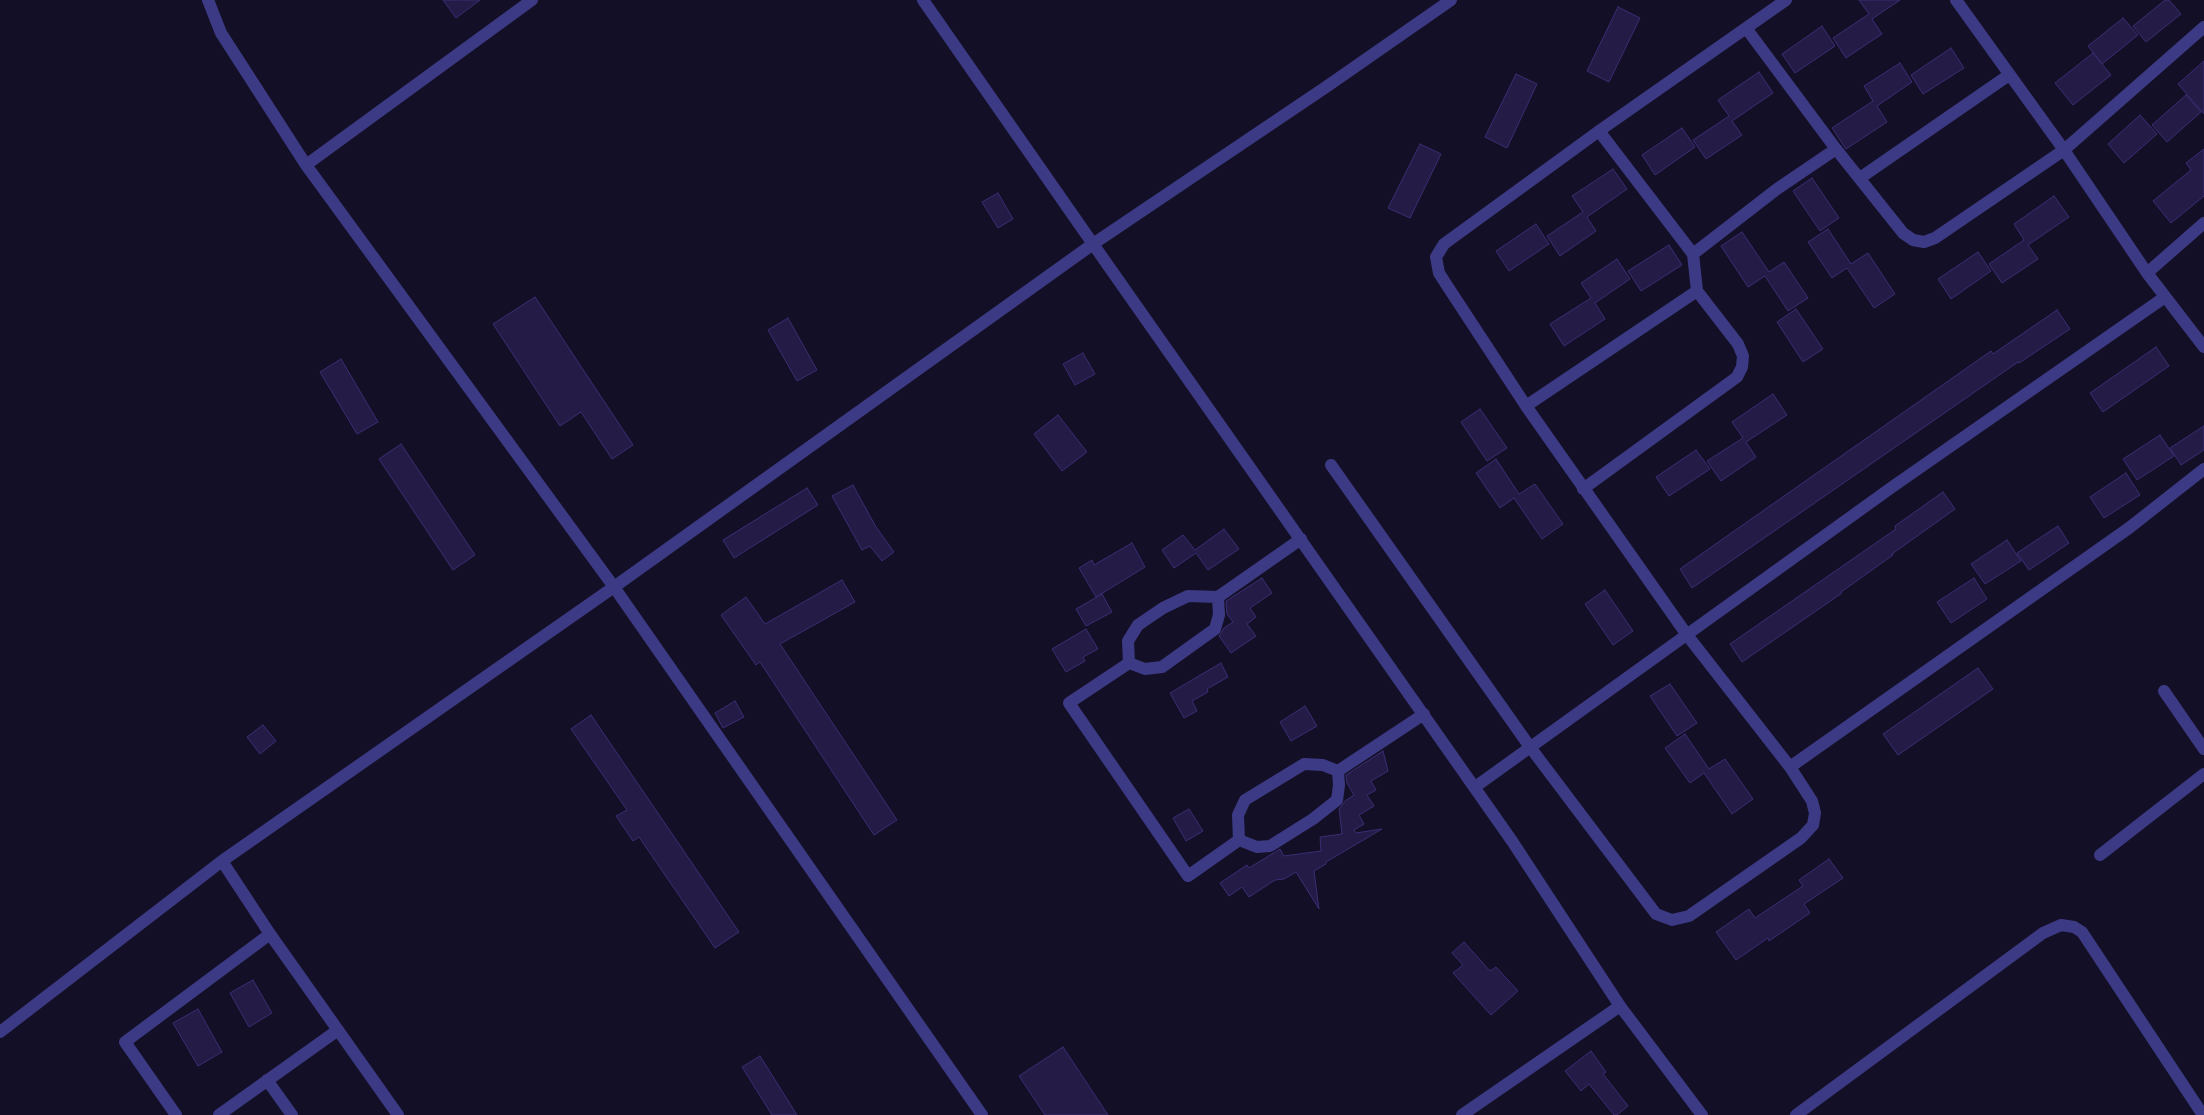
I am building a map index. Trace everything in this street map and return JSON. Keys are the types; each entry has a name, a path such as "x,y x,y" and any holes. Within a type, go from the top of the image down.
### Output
{"street":[{"path":"208,0 221,33 306,165 614,587 982,1115"},
{"path":"306,165 532,0"},
{"path":"923,0 1475,787 1620,1006 1702,1115"},
{"path":"0,1032 222,861 614,587 1093,244 1451,0"},
{"path":"1332,465 1530,748 1645,902 1656,914 1672,920 1689,916 1801,838 1813,825 1815,813 1812,801 1790,767 1687,635 1583,489 1446,284 1439,272 1436,257 1444,244 1599,131 1786,0"},
{"path":"1956,0 2064,150 2147,273 2204,347"},
{"path":"1746,28 1836,149 1903,233 1913,240 1924,242 1936,238 2064,150 2204,27"},
{"path":"1860,178 2010,75"},
{"path":"1583,489 1737,377 1742,367 1742,356 1738,344 1697,291 1693,254 1599,131"},
{"path":"1693,254 1776,189 1836,149"},
{"path":"2147,273 2204,223"},
{"path":"1526,406 1697,291"},
{"path":"1475,787 1895,485 2165,297"},
{"path":"1790,767 2129,528 2204,469"},
{"path":"1129,663 1128,642 1138,625 1163,608 1188,596 1218,597 1301,539"},
{"path":"1129,663 1145,669 1162,667 1215,629 1219,615 1218,597"},
{"path":"1129,663 1069,703 1188,876 1240,840"},
{"path":"2164,691 2204,749"},
{"path":"1338,770 1424,714"},
{"path":"1240,840 1238,815 1245,800 1304,764 1323,764 1338,770"},
{"path":"1240,840 1257,847 1270,846 1313,818 1337,800 1338,770"},
{"path":"2100,855 2204,774"},
{"path":"222,861 270,934 398,1115"},
{"path":"1796,1115 2043,933 2061,925 2074,926 2082,932 2203,1115"},
{"path":"176,1115 125,1042 270,934"},
{"path":"1462,1115 1620,1006"},
{"path":"219,1115 338,1030"},
{"path":"267,1080 292,1115"}],"building":[{"path":"443,0 480,0 456,18"},
{"path":"1859,0 1900,0 1872,19 1882,34 1846,58 1833,38 1869,14"},
{"path":"2165,0 2169,0 2181,14 2146,42 2133,26"},
{"path":"1618,7 1640,18 1609,82 1587,71"},
{"path":"2123,18 2138,35 2102,64 2088,46"},
{"path":"1822,26 1835,46 1795,73 1782,54"},
{"path":"1951,48 1964,68 1923,94 1911,75"},
{"path":"2093,53 2111,75 2073,105 2055,83"},
{"path":"2204,61 2204,114 2178,84"},
{"path":"1900,63 1912,82 1877,106 1887,122 1846,149 1832,128 1873,101 1864,86"},
{"path":"1759,72 1773,93 1732,121 1742,135 1706,159 1693,140 1729,116 1718,100"},
{"path":"1516,74 1537,84 1507,148 1485,137"},
{"path":"2186,95 2201,112 2167,142 2152,125"},
{"path":"2140,115 2157,134 2124,163 2108,144"},
{"path":"1682,128 1695,147 1655,175 1642,155"},
{"path":"1420,144 1441,154 1410,218 1388,208"},
{"path":"2204,149 2204,196 2171,223 2153,201 2191,170 2186,163"},
{"path":"1613,169 1627,189 1587,217 1596,231 1560,256 1547,236 1583,212 1572,196"},
{"path":"1812,178 1839,218 1820,231 1793,191"},
{"path":"998,193 1013,219 998,228 982,202"},
{"path":"2054,196 2069,217 2028,245 2038,259 2002,283 1989,264 2024,240 2014,224"},
{"path":"1536,224 1549,244 1509,271 1496,251"},
{"path":"1828,229 1851,264 1868,253 1895,294 1874,308 1847,268 1832,278 1808,242"},
{"path":"1742,232 1769,272 1784,262 1808,298 1788,311 1765,276 1748,287 1721,246"},
{"path":"1669,245 1682,265 1641,291 1628,271"},
{"path":"1978,252 1991,271 1951,299 1938,279"},
{"path":"1617,259 1630,279 1595,303 1605,319 1564,346 1550,324 1591,298 1581,283"},
{"path":"535,297 633,445 612,459 581,412 560,426 493,324"},
{"path":"1796,309 1823,349 1803,362 1777,322"},
{"path":"2057,310 2070,329 2018,362 1692,588 1680,569 1991,351 1993,354"},
{"path":"788,318 817,370 797,381 768,330"},
{"path":"2156,347 2169,366 2103,412 2090,393"},
{"path":"1083,353 1095,374 1075,385 1063,364"},
{"path":"341,359 378,422 357,434 320,372"},
{"path":"1773,394 1787,415 1746,442 1756,457 1721,481 1707,461 1743,438 1732,422"},
{"path":"1480,409 1507,448 1487,461 1461,422"},
{"path":"1058,415 1087,452 1062,471 1034,434"},
{"path":"2204,426 2204,450 2181,465 2170,448"},
{"path":"2160,435 2174,456 2137,480 2123,459"},
{"path":"401,444 475,555 453,570 379,459"},
{"path":"1696,450 1710,469 1669,496 1656,477"},
{"path":"1496,459 1519,494 1535,484 1563,524 1542,539 1514,498 1500,508 1476,473"},
{"path":"2126,473 2140,495 2104,518 2090,497"},
{"path":"853,485 876,527 894,552 882,561 870,546 862,550 832,496"},
{"path":"807,488 818,505 734,558 723,540"},
{"path":"1943,492 1955,509 1842,593 1742,662 1730,644 1896,529 1895,526"},
{"path":"2058,526 2069,543 2029,570 2017,553"},
{"path":"1224,529 1239,549 1208,570 1196,553 1174,568 1162,550 1183,535 1195,550"},
{"path":"2007,540 2021,561 1985,584 1971,564"},
{"path":"1132,543 1145,567 1096,597 1079,568 1092,560 1094,565"},
{"path":"1262,578 1272,593 1250,608 1256,617 1247,624 1256,636 1231,653 1219,636 1224,628 1233,622 1227,614 1226,601"},
{"path":"1974,578 1987,599 1951,623 1937,602"},
{"path":"842,580 855,602 780,644 897,820 874,835 760,662 756,665 721,615 746,597 765,624"},
{"path":"1605,590 1633,631 1613,645 1585,604"},
{"path":"1102,594 1112,612 1086,626 1076,609"},
{"path":"1086,629 1098,649 1083,657 1085,661 1066,672 1052,649"},
{"path":"1221,663 1228,677 1207,689 1208,692 1192,701 1197,711 1184,718 1170,693"},
{"path":"1978,668 1993,689 1898,755 1883,734"},
{"path":"1670,684 1697,723 1677,736 1650,696"},
{"path":"735,701 744,717 723,728 715,713"},
{"path":"1305,706 1317,726 1291,741 1280,722"},
{"path":"591,715 739,932 715,948 639,837 633,841 616,816 627,810 571,729"},
{"path":"263,725 276,741 260,754 247,737"},
{"path":"1685,734 1709,769 1725,759 1753,799 1732,814 1704,773 1690,783 1665,748"},
{"path":"1383,751 1388,771 1371,781 1376,790 1367,795 1374,806 1359,815 1364,824 1354,830 1356,833 1382,829 1314,871 1319,909 1296,872 1284,879 1275,880 1249,897 1242,887 1229,896 1220,883 1247,865 1249,868 1280,849 1284,856 1321,851 1320,837 1342,834 1339,809 1345,801 1354,795 1347,783 1346,775"},
{"path":"1189,809 1203,831 1186,841 1173,818"},
{"path":"1829,859 1843,878 1804,904 1810,913 1769,941 1768,938 1736,960 1716,932 1749,909 1755,918 1803,886 1799,880"},
{"path":"1464,942 1490,971 1496,967 1518,991 1491,1015 1453,973 1463,965 1452,953"},
{"path":"253,980 272,1013 249,1027 230,993"},
{"path":"198,1009 222,1052 198,1066 173,1023"},
{"path":"1063,1047 1108,1115 1045,1115 1019,1076"},
{"path":"1591,1051 1606,1072 1603,1074 1628,1106 1617,1115 1614,1115 1589,1084 1581,1091 1565,1071"},
{"path":"760,1056 797,1115 772,1115 742,1067"}]}
